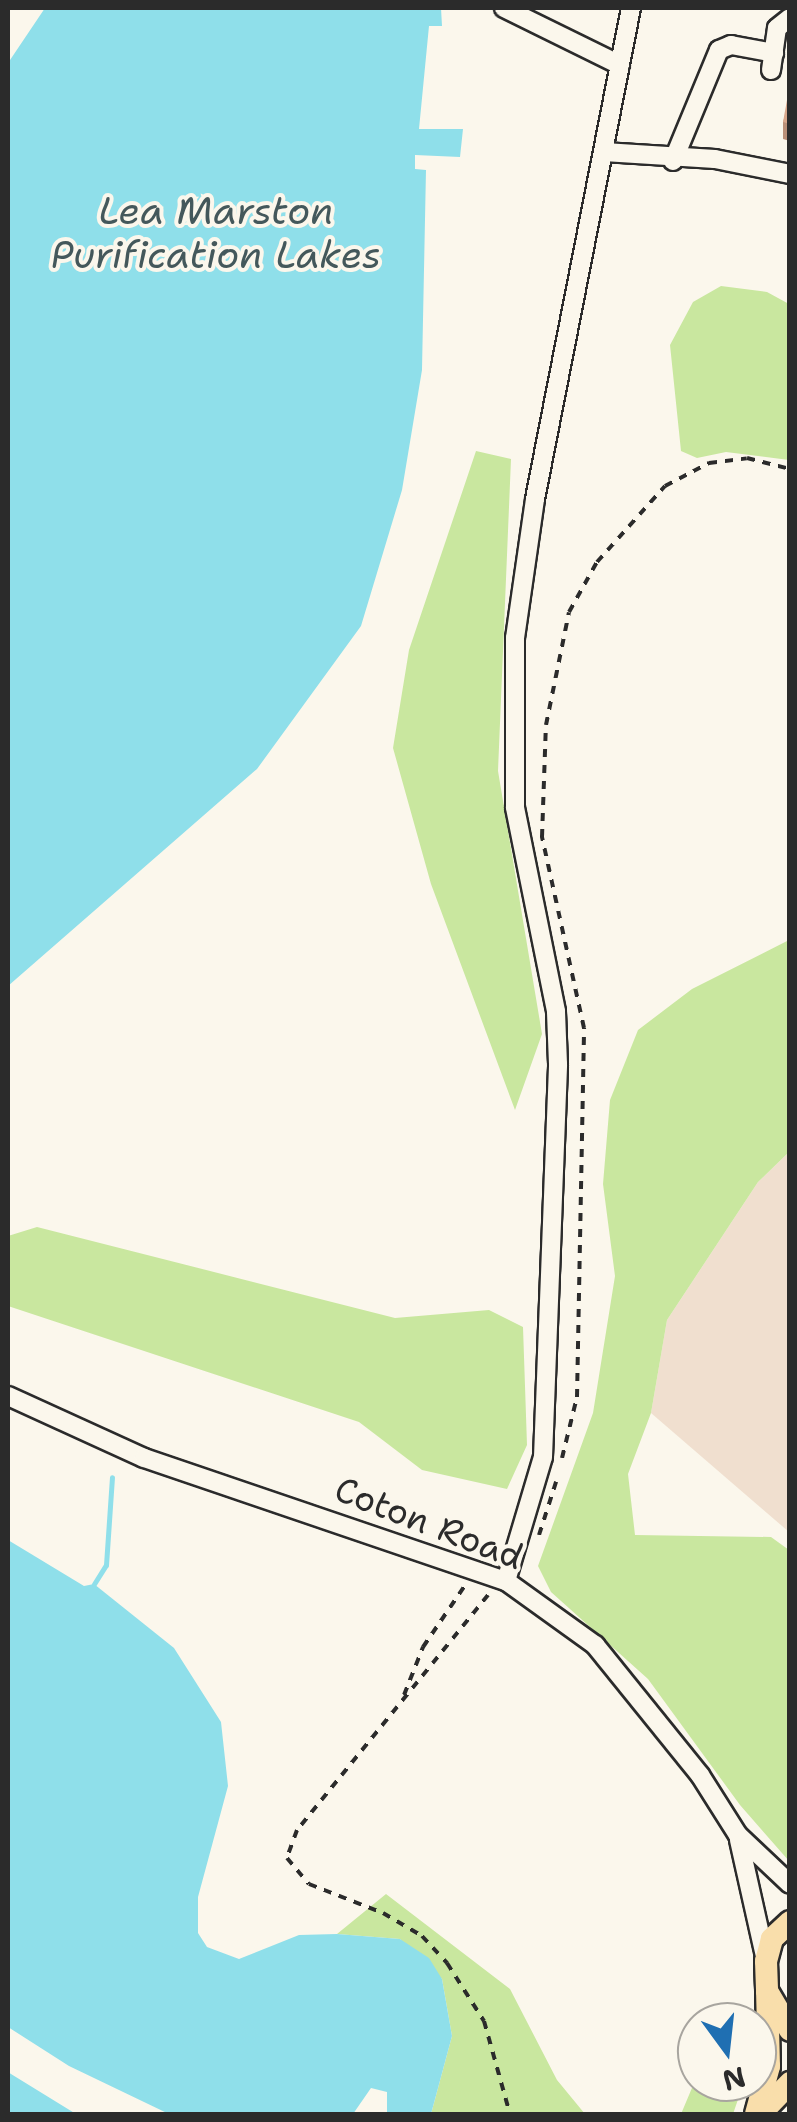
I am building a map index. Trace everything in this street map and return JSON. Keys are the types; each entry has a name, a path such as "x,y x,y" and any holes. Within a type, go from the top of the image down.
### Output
{"main road":[{"path":"758,2114 769,2066 766,1961 772,1939 790,1922"},
{"path":"767,1991 790,2030"},
{"path":"758,2114 790,2083"}],"street":[{"path":"504,8 620,65"},
{"path":"506,1581 543,1457 558,1064 556,1011 516,808 515,638 535,500 631,8"},
{"path":"672,161 719,50 731,45 772,62 777,28 790,18"},
{"path":"604,152 672,161 715,159 790,174"},
{"name":"Coton Road","path":"8,1396 144,1458 506,1581 595,1644 676,1743 738,1835 790,1884"},
{"name":"Coton Road","path":"738,1835 766,1961"}],"path":[{"path":"534,1542 544,1529 578,1397 584,1028 542,837 546,725 569,612 597,562 666,486 708,463 747,458 790,469"},
{"path":"394,1713 422,1647 477,1571"},
{"path":"506,1581 474,1605 394,1713 297,1830 288,1858 310,1884 383,1913 422,1936 447,1963 484,2020 510,2114"}],"shaded area":[{"path":"789,1152 789,1532 651,1413 667,1320 758,1182"}],"green space":[{"path":"721,286 767,292 789,304 789,460 726,452 697,458 681,451 670,345 693,302"},
{"path":"476,451 511,459 498,771 542,1034 515,1110 431,884 393,748 409,650"},
{"path":"789,940 789,1152 758,1182 667,1320 651,1413 628,1474 635,1535 771,1537 789,1550 789,1861 740,1805 648,1679 551,1592 538,1566 593,1413 615,1276 603,1184 610,1100 638,1030 692,989"},
{"path":"37,1227 395,1318 489,1310 523,1327 527,1445 507,1489 422,1470 359,1422 8,1306 8,1236"},
{"path":"386,1894 510,1989 557,2080 585,2114 431,2114 452,2036 442,1979 400,1939 337,1934"},
{"path":"686,2102 737,2102 733,2114 681,2114"}],"water":[{"name":"Lea Marston Purification Lakes","path":"45,8 441,8 442,26 429,26 419,129 463,129 460,157 415,155 415,169 426,170 422,370 402,490 361,626 257,769 8,986 8,63"},
{"path":"8,1540 84,1586 94,1584 174,1648 221,1722 228,1786 198,1897 198,1933 207,1947 239,1959 299,1935 337,1934 400,1939 429,1958 442,1979 452,2036 431,2114 387,2114 387,2092 371,2088 353,2114 169,2114 69,2066 8,2027"},
{"path":"8,2072 11,2074 76,2114 8,2114"}],"building":[{"path":"790,100 790,124 783,122"}],"waterway":[{"path":"94,1584 106,1565 112,1477"}]}
